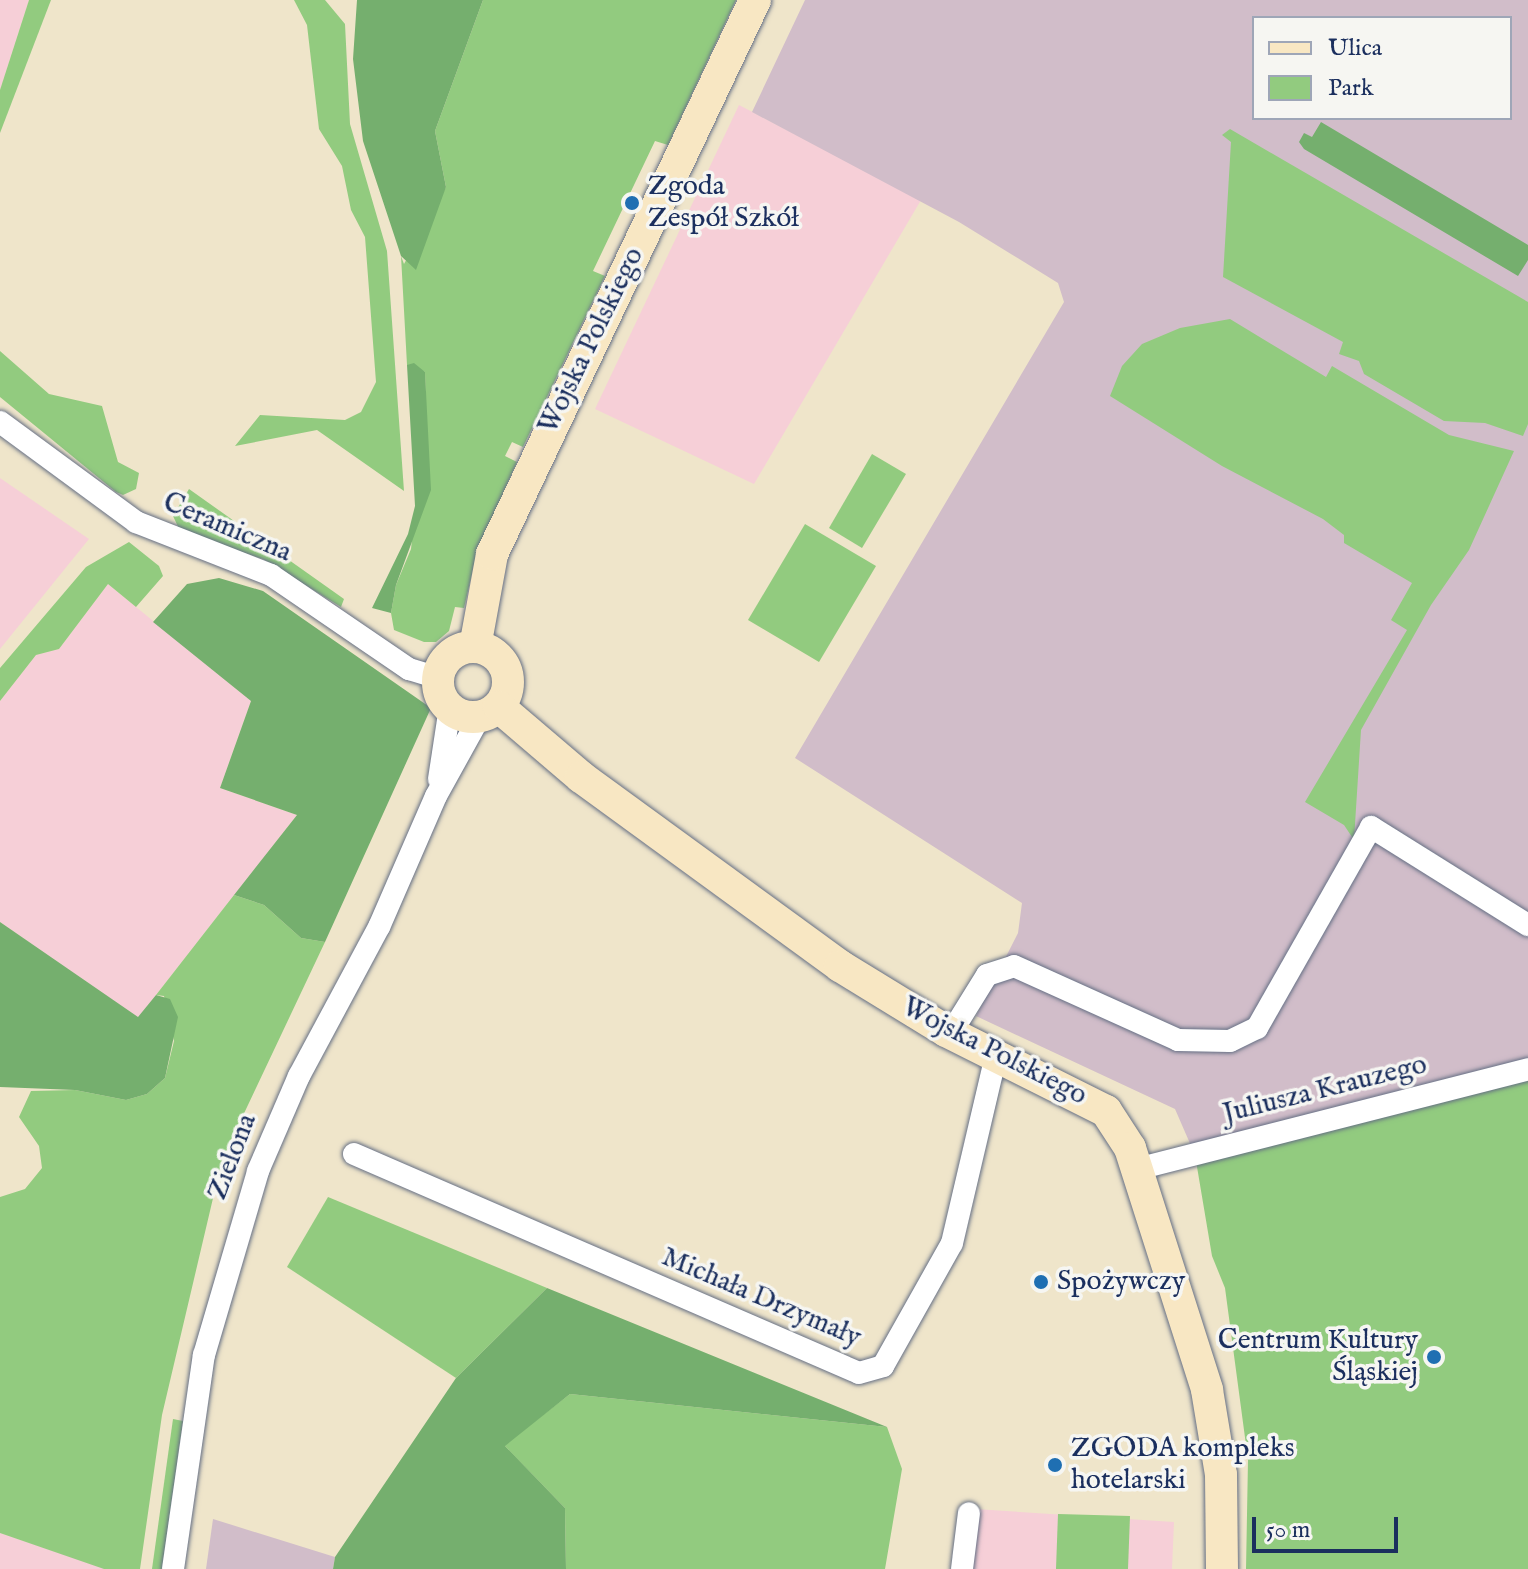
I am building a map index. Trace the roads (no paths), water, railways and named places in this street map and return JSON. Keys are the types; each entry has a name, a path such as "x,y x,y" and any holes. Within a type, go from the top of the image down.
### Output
{"street":[{"name":"Wojska Polskiego","path":"475,647 492,554 755,0"},
{"name":"Ceramiczna","path":"0,422 136,522 271,575 409,669 466,702"},
{"path":"475,647 494,653 506,669 507,688 466,702 456,652 475,647"},
{"name":"Wojska Polskiego","path":"466,702 581,777 840,966 951,1033 1106,1111 1124,1134 1137,1169 1207,1390 1221,1475 1222,1569"},
{"name":"Zielona","path":"436,796 466,702"},
{"name":"Zielona","path":"173,1569 204,1355 240,1222 278,1123 379,927 436,796 466,702"},
{"path":"951,1033 987,975 1014,966 1178,1040 1230,1041 1257,1028 1371,827 1528,925"},
{"name":"Michała Drzymały","path":"354,1154 859,1373 883,1366 952,1243 996,1055"},
{"name":"Juliusza Krauzego","path":"1137,1169 1528,1069"},
{"path":"962,1569 969,1513"}],"place":[{"name":"Zgoda Zespół Szkół","path":"632,203"},
{"name":"Spożywczy","path":"1041,1282"},
{"name":"Centrum Kultury Śląskiej","path":"1434,1357"},
{"name":"ZGODA kompleks hotelarski","path":"1055,1465"}]}
